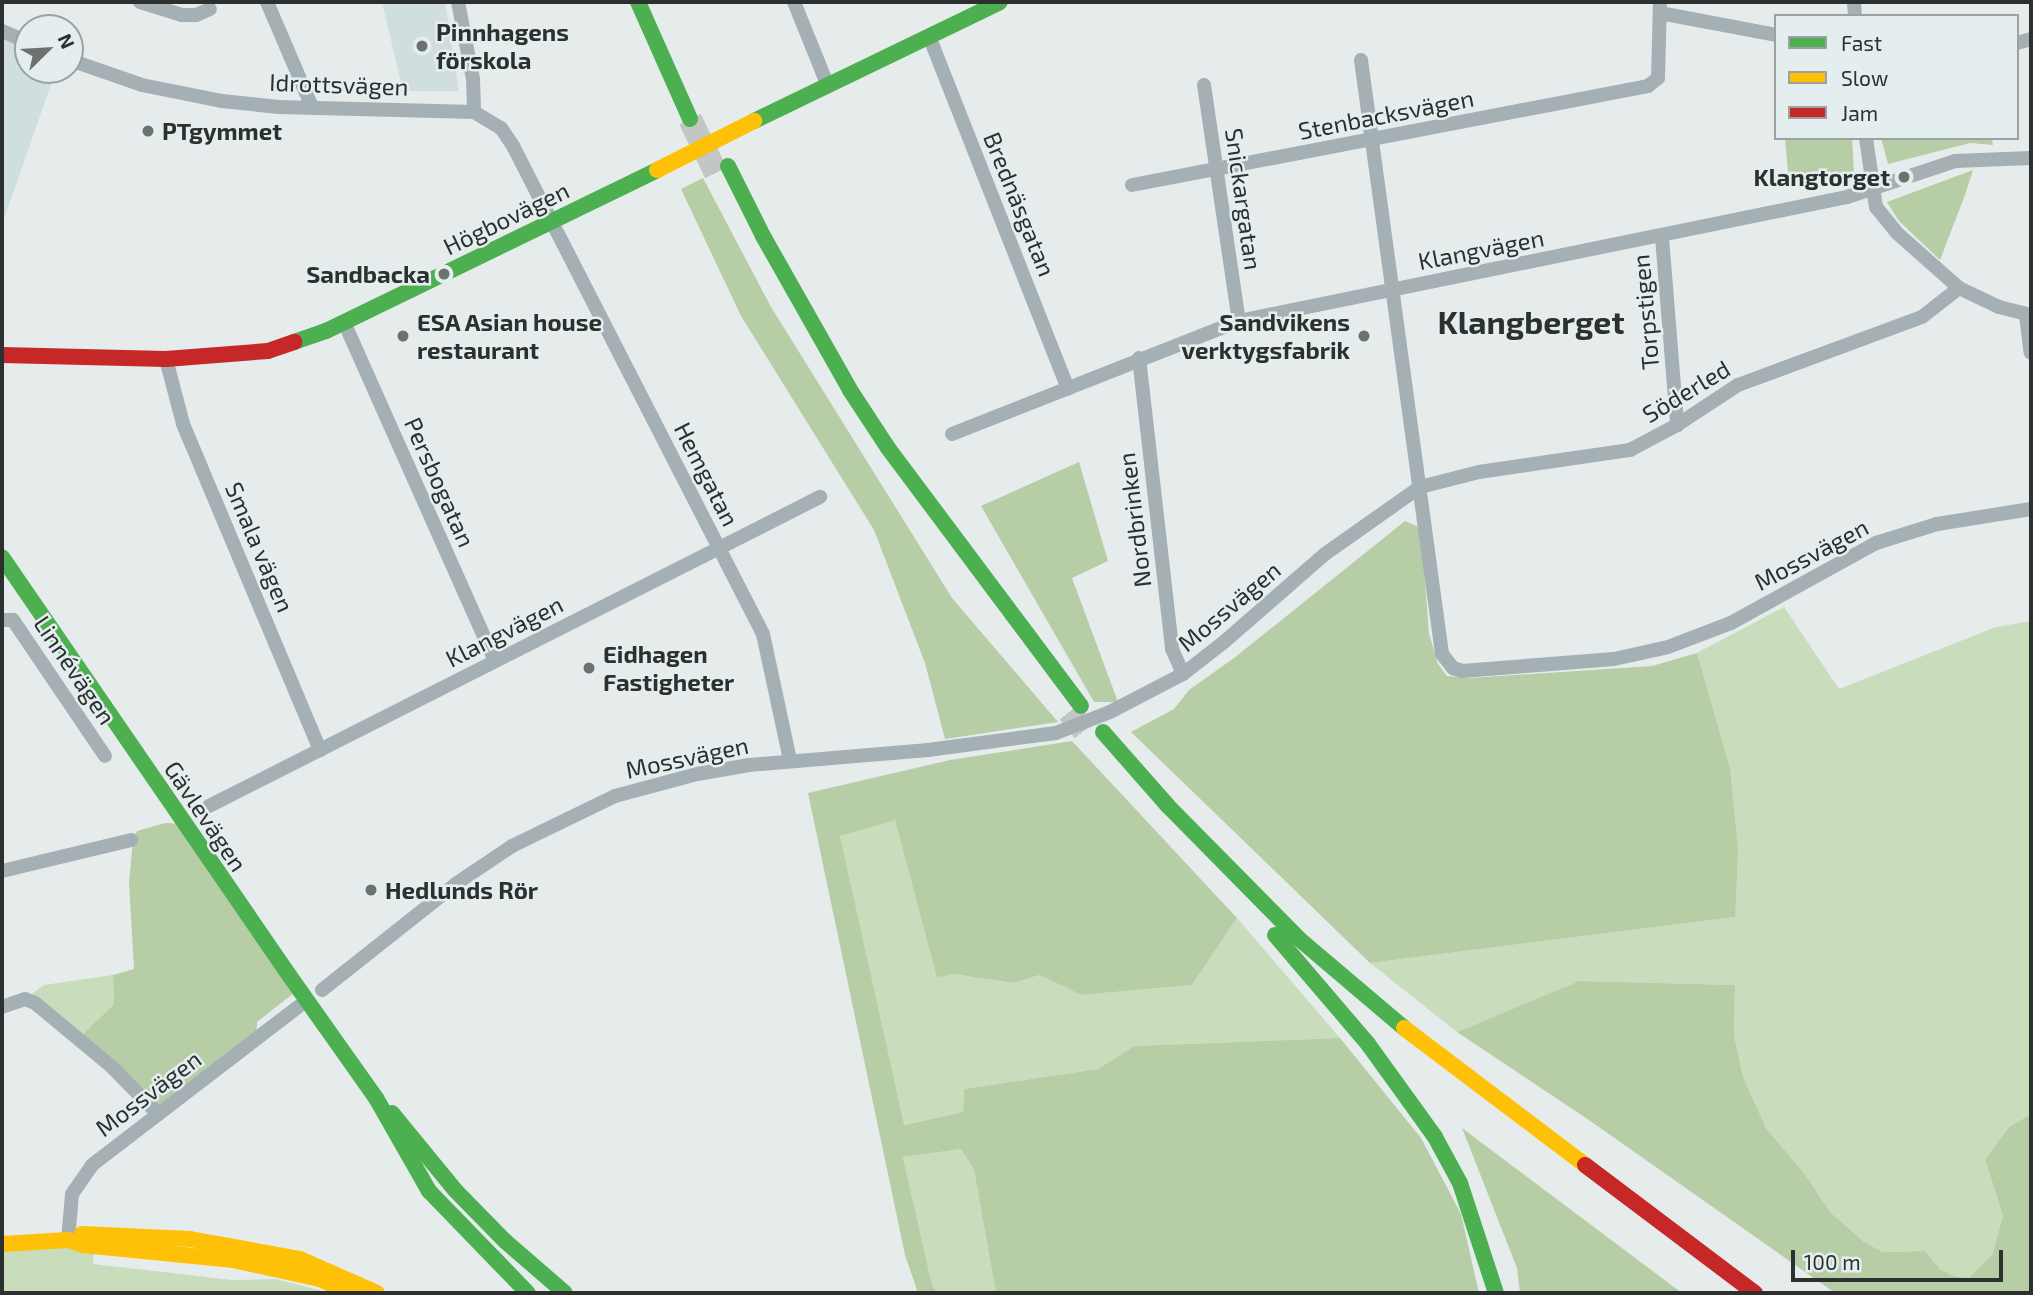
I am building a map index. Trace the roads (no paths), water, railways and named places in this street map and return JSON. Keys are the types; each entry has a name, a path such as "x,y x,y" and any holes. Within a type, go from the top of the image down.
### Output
{"main road":[{"path":"638,2 697,117 652,2"},
{"name":"Högbovägen","path":"2,355 166,359 268,351 300,342 1000,2"},
{"path":"933,536 836,391 767,272 722,169 850,390 888,448 1075,709 1017,649"},
{"name":"Gävlevägen","path":"2,557 376,1098 429,1191 454,1220 528,1293"},
{"path":"1496,1293 1474,1219 1460,1183 1435,1136 1368,1044 1288,949 1155,811 1097,735 1298,938 1417,1039 1755,1293"},
{"path":"1288,949 1410,1052 1518,1136"},
{"name":"Gävlevägen","path":"376,1098 398,1119 455,1190 505,1241 565,1293"},
{"path":"1562,1169 1731,1293"},
{"path":"2,1244 68,1240 83,1233 190,1239 300,1259 349,1278 377,1293"},
{"path":"68,1240 82,1245 255,1264 320,1279 350,1293"}],"street":[{"path":"140,2 182,15 196,15 210,9"},
{"path":"267,2 312,107"},
{"path":"458,2 473,79 474,112 501,128 551,222"},
{"path":"794,2 828,86"},
{"path":"1660,7 1774,35"},
{"name":"Stenbacksvägen","path":"1132,185 1648,86 1658,78 1660,7"},
{"name":"Brednäsgatan","path":"929,36 1069,388"},
{"path":"1361,60 1390,290 1420,487"},
{"name":"Idrottsvägen","path":"84,64 174,93 222,101 474,112"},
{"name":"Snickargatan","path":"1204,85 1239,321"},
{"path":"1866,140 1870,189 1875,207 1896,233 1959,288 1999,307 2029,315 2031,354"},
{"name":"Klangvägen","path":"952,434 1139,358 1239,321 1662,237 1847,197 1955,161 2031,158"},
{"name":"Hemgatan","path":"551,222 763,634 790,760"},
{"name":"Torpstigen","path":"1662,237 1677,425"},
{"name":"Söderled","path":"1420,487 1479,472 1630,450 1677,425 1738,385 1922,317 1959,288"},
{"name":"Persbogatan","path":"344,322 495,661"},
{"name":"Nordbrinken","path":"1139,358 1172,649 1183,674"},
{"name":"Smala vägen","path":"166,359 183,424 320,750"},
{"name":"Mossvägen","path":"321,990 457,883 512,846 615,796 686,776 790,760 928,750 1056,733 1110,712 1183,674 1325,554 1420,487 1442,654 1446,662 1462,671 1614,659 1668,647 1731,623 1875,543 1937,524 2031,509"},
{"name":"Klangvägen","path":"209,806 820,497"},
{"name":"Linnévägen","path":"2,620 13,620 105,756"},
{"path":"2,871 131,840"},
{"path":"2,1007 25,999 35,1003 112,1067 158,1114"},
{"name":"Mossvägen","path":"68,1240 68,1214 79,1180 110,1150 298,1007"}],"tunnel":[{"path":"690,119 716,173"},
{"path":"1069,712 1091,739"}],"place":[{"name":"Pinnhagens förskola","path":"422,46"},
{"name":"PTgymmet","path":"148,131"},
{"name":"Klangtorget","path":"1904,177"},
{"name":"Sandbacka","path":"444,274"},
{"name":"ESA Asian house restaurant","path":"403,336"},
{"name":"Sandvikens verktygsfabrik","path":"1364,336"},
{"name":"Eidhagen Fastigheter","path":"589,668"},
{"name":"Hedlunds Rör","path":"371,890"}],"district":[{"name":"Klangberget","path":"1531,321"}]}
